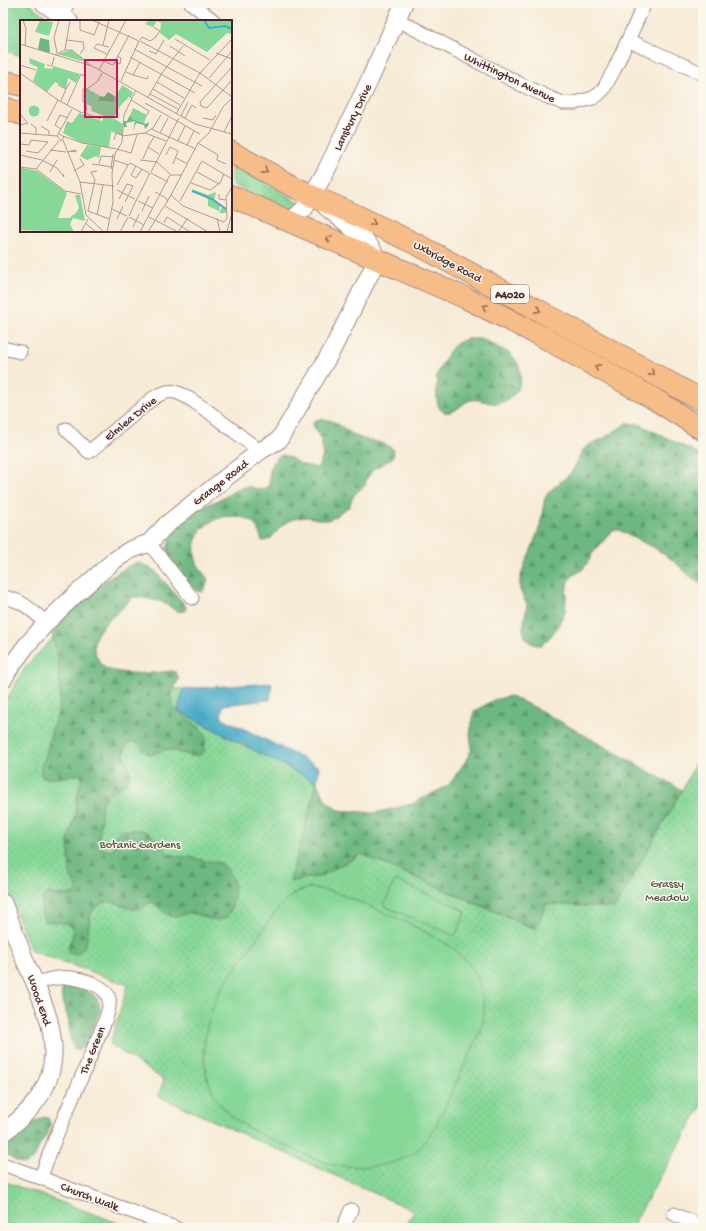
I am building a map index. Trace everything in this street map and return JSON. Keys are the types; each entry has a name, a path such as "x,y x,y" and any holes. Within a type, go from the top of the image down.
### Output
{"main road":[{"path":"3,81 20,85"},
{"path":"3,107 20,114"},
{"name":"Uxbridge Road","path":"232,153 312,196 351,212 420,246 703,401"},
{"name":"Uxbridge Road","path":"232,196 466,298 544,338 656,400 703,430"}],"street":[{"path":"44,3 66,13"},
{"path":"191,3 213,20"},
{"name":"Lansbury Drive","path":"287,221 299,215 304,209 326,171 404,3"},
{"name":"Whittington Avenue","path":"396,19 520,84 563,103 575,103 585,101 599,94 610,76 645,3"},
{"path":"628,40 703,74"},
{"path":"312,196 359,234 370,245 377,260"},
{"name":"Grange Road","path":"46,623 114,560 130,550 149,543 166,525 260,451 279,440 331,352 377,260"},
{"path":"3,348 20,352"},
{"name":"Elmlea Drive","path":"66,429 89,452 152,399 160,394 173,392 185,396 195,402 260,451"},
{"path":"149,543 192,598"},
{"path":"3,597 27,605 46,623 18,657 3,680"},
{"name":"Wood End","path":"3,903 6,922 36,984 46,1010 52,1037 53,1053 51,1071 43,1091 16,1122 3,1133"},
{"name":"The Green","path":"36,984 60,977 74,978 97,986 106,992 109,998 107,1014 41,1177"},
{"name":"Church Walk","path":"3,1164 176,1228"},
{"path":"343,1228 350,1210"},
{"path":"674,1214 703,1227"}],"green space":[{"path":"3,3 28,3 51,20 20,20 20,56 3,50"},
{"path":"232,165 299,202 292,210 232,184"},
{"path":"467,339 482,339 509,353 519,366 521,374 518,388 507,400 499,403 471,400 453,411 445,412 442,411 438,403 436,393 437,374 451,349 456,344"},
{"path":"322,419 332,421 355,436 389,446 393,449 394,455 391,459 374,469 366,479 365,485 355,494 349,507 331,519 324,520 302,517 288,521 266,541 262,541 259,531 255,525 247,519 238,516 228,516 210,522 198,535 195,543 196,560 199,567 207,577 206,585 202,592 196,590 187,582 168,552 168,545 177,530 200,508 225,497 234,491 244,487 262,490 269,485 272,463 279,456 283,455 300,464 317,468 320,464 323,451 320,438 314,428 313,423 315,420"},
{"path":"627,423 643,426 703,456 703,585 693,579 674,561 653,547 619,530 613,530 592,554 583,569 571,577 567,585 565,611 557,628 542,645 531,643 525,637 523,629 527,605 520,590 520,579 540,526 545,497 572,472 582,451 587,446 606,437"},
{"name":"Botanic Gardens","path":"135,563 140,563 155,571 184,604 186,607 185,611 181,612 175,610 160,601 133,597 100,630 94,643 94,650 104,667 115,671 124,673 152,673 174,671 179,678 171,695 173,705 175,709 201,729 206,737 204,751 202,754 193,756 166,749 151,755 147,753 139,744 133,742 128,743 125,748 124,757 130,772 129,777 126,782 107,796 103,802 101,808 99,844 105,850 112,851 116,836 120,832 125,830 137,830 147,832 169,854 192,857 204,861 218,862 223,865 233,880 234,897 229,914 223,919 219,920 191,913 185,913 174,917 168,915 151,902 143,908 137,909 131,909 113,902 102,903 92,912 87,938 82,950 76,954 69,953 68,947 74,932 71,927 60,922 44,921 42,910 43,899 48,893 56,895 75,894 78,891 70,875 68,841 76,813 76,800 82,778 80,775 75,775 47,778 42,776 41,773 41,767 45,758 54,722 58,714 60,695 58,660 52,635 53,630 66,615 102,583"},
{"path":"66,625 77,662 133,689 183,689 179,711 317,783 291,881 321,876 361,854 535,929 545,904 682,790 703,748 703,1103 631,1228 405,1228 414,1211 158,1096 164,1080 110,1044 128,985 31,951 3,879 3,705 27,665"},
{"path":"510,696 536,708 682,790 615,908 546,904 536,929 361,854 321,876 290,881 317,783 327,802 339,810 375,813 412,804 449,785 465,762 472,749 470,734 474,712 493,700"},
{"path":"395,880 466,911 455,936 384,906"},
{"path":"309,888 336,893 353,899 402,920 445,943 464,959 477,978 481,988 484,1011 480,1033 440,1117 432,1132 423,1144 408,1156 397,1161 360,1167 335,1165 324,1162 265,1136 239,1122 224,1109 211,1088 207,1074 204,1045 210,1016 221,989 280,906 293,895"},
{"path":"64,987 84,989 90,992 95,996 100,1008 99,1015 86,1044 80,1050 75,1049 70,1038 69,1022 61,994"},
{"path":"43,1117 48,1118 50,1122 50,1129 33,1159 24,1164 14,1160 4,1153 3,1143"},
{"path":"3,1181 132,1228 3,1228"}],"water":[{"path":"272,683 270,700 223,705 221,717 319,767 317,783 178,711 183,689"}],"park label":[{"name":"Grassy Meadow","path":"667,890"}]}
